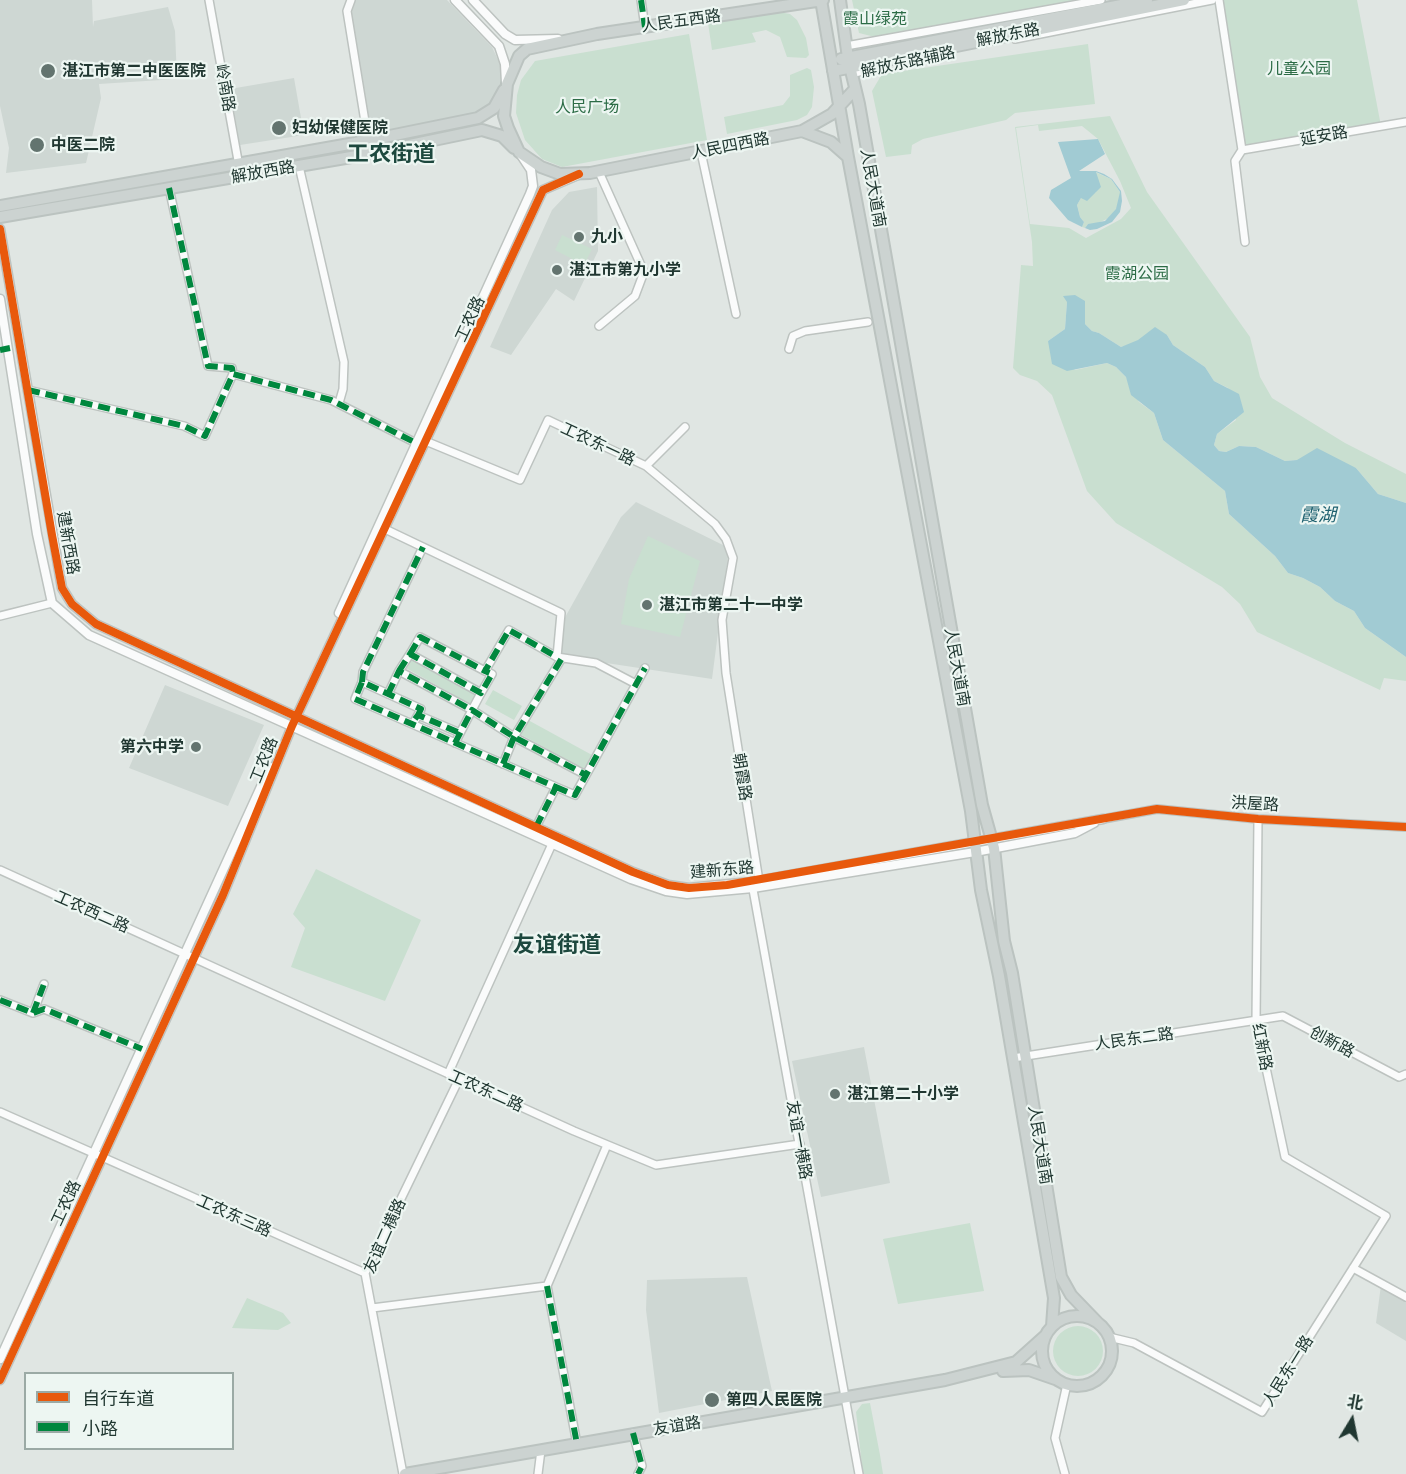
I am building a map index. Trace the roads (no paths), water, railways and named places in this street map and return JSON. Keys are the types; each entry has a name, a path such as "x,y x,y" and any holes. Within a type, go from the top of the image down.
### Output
{"main road":[{"name":"人民五西路","path":"507,84 519,56 527,49 539,45 786,3 822,0"},
{"name":"人民大道南","path":"822,0 848,157 971,811 975,847 1054,1298 1052,1326"},
{"name":"人民大道南","path":"840,0 846,46 982,805 993,843 1004,941 1012,973 1061,1278 1071,1295 1097,1322"},
{"name":"解放东路","path":"850,66 1148,0"},
{"name":"解放东路","path":"832,66 850,66 1184,0"},
{"name":"解放西路","path":"0,206 478,118 494,108 507,84"},
{"path":"507,84 504,116 519,152"},
{"name":"人民四西路","path":"519,152 541,167 560,174 589,173 701,152 802,131 840,108 855,89"},
{"name":"解放西路","path":"0,217 299,166 482,130 502,136 519,152"},
{"path":"802,131 831,142 848,157"},
{"path":"1069,1317 1088,1318 1097,1322 1109,1337 1111,1359 1099,1377 1078,1385 1063,1382 1045,1366 1042,1356 1045,1336 1052,1326 1069,1317"},
{"name":"友谊路","path":"950,1379 1016,1362 1045,1336"},
{"name":"友谊路","path":"404,1474 950,1379 1029,1370 1063,1382"}],"street":[{"name":"岭南路","path":"209,0 241,176"},
{"path":"351,0 347,11 368,140"},
{"path":"455,0 499,46 505,64 507,84"},
{"path":"472,0 505,34 515,40 567,38 597,34"},
{"path":"641,0 645,27"},
{"name":"解放东路辅路","path":"846,46 1101,0"},
{"name":"解放东路辅路","path":"850,66 1212,0"},
{"path":"1219,0 1242,150 1235,161 1245,242"},
{"name":"延安路","path":"1242,150 1406,122"},
{"name":"工农路","path":"0,1359 223,895 295,722 533,186 531,170 519,152"},
{"path":"701,152 736,314"},
{"path":"299,166 344,362 343,389 339,403"},
{"path":"589,173 644,272 635,296 599,326"},
{"name":"工农路","path":"0,1380 142,1049 385,529 420,441 543,190 589,173"},
{"path":"28,390 184,426 205,436 233,374 232,368 208,366 169,188"},
{"name":"建新西路","path":"0,229 62,588 72,604 96,624 295,722"},
{"name":"建新西路","path":"0,300 10,348 37,534 52,603"},
{"path":"789,349 793,336 805,331 868,322"},
{"path":"0,350 10,348"},
{"path":"233,374 339,403 420,441"},
{"name":"工农东一路","path":"420,441 520,480 548,420 646,466"},
{"path":"646,466 685,427"},
{"name":"朝霞路","path":"646,466 715,524 726,539 733,558 722,620 726,673 755,884"},
{"path":"385,529 561,613 560,657 514,736 503,764"},
{"path":"423,547 363,672 362,682 355,699 575,795 645,668"},
{"path":"0,616 52,603 89,635 295,722"},
{"path":"485,671 509,630 560,657 596,663 636,684"},
{"path":"387,693 420,637 492,674 455,743"},
{"path":"410,654 481,693"},
{"path":"399,671 586,775"},
{"path":"362,682 421,709 413,724"},
{"path":"418,715 460,733"},
{"name":"建新东路","path":"295,722 631,879 666,891 687,894 993,843 1075,832 1102,819"},
{"name":"建新东路","path":"295,722 668,885 689,888 755,884"},
{"path":"536,826 556,787"},
{"name":"洪屋路","path":"1102,819 1157,809 1258,819 1406,827"},
{"name":"红新路","path":"1258,819 1256,1021 1286,1157 1386,1216"},
{"path":"448,1074 552,844"},
{"name":"工农西二路","path":"0,870 185,954"},
{"name":"友谊一横路","path":"755,884 858,1474"},
{"name":"工农东二路","path":"185,954 459,1079 656,1165 800,1144"},
{"path":"33,1013 44,984"},
{"path":"0,1000 33,1013 44,1009 142,1049"},
{"name":"创新路","path":"1256,1021 1283,1016 1399,1077 1406,1074"},
{"name":"人民东二路","path":"1013,1058 1025,1054 1256,1021"},
{"name":"友谊二横路","path":"404,1474 365,1273 459,1079"},
{"name":"工农东三路","path":"0,1112 365,1273"},
{"path":"577,1444 547,1286 607,1144"},
{"name":"人民东一路","path":"1109,1337 1134,1343 1262,1412 1386,1216"},
{"path":"1353,1268 1406,1297"},
{"path":"372,1308 547,1286"},
{"path":"1063,1382 1055,1438 1065,1474"},
{"name":"友谊一横路","path":"844,1398 858,1459 858,1474"},
{"path":"633,1433 642,1466 638,1474"},
{"path":"538,1474 542,1450"}],"water":[{"path":"1098,139 1105,154 1079,171 1096,171 1112,179 1121,191 1122,201 1120,212 1112,222 1090,230 1085,228 1088,224 1105,221 1116,209 1120,192 1111,179 1096,172 1101,187 1087,201 1081,198 1077,205 1084,222 1082,227 1068,220 1049,198 1051,190 1071,178 1058,142"},
{"name":"霞湖","path":"1075,295 1085,301 1085,324 1092,331 1121,347 1138,340 1155,327 1167,335 1173,345 1205,367 1214,381 1239,394 1244,412 1217,434 1214,445 1219,451 1226,452 1239,446 1256,447 1285,461 1297,460 1317,448 1356,468 1378,494 1406,503 1406,657 1365,628 1354,611 1335,601 1320,587 1288,573 1275,556 1229,514 1225,491 1163,440 1154,413 1131,395 1126,377 1116,367 1107,363 1067,371 1052,364 1048,341 1065,329 1067,302 1063,296"}],"place":[{"name":"湛江市第二中医医院","path":"48,71"},
{"name":"妇幼保健医院","path":"279,128"},
{"name":"中医二院","path":"37,145"},
{"name":"九小","path":"579,237"},
{"name":"湛江市第九小学","path":"557,270"},
{"name":"湛江市第二十一中学","path":"647,605"},
{"name":"第六中学","path":"196,747"},
{"name":"湛江第二十小学","path":"835,1094"},
{"name":"第四人民医院","path":"712,1400"}],"district":[{"name":"工农街道","path":"391,154"},
{"name":"友谊街道","path":"557,945"}],"park label":[{"name":"霞山绿苑","path":"875,19"},
{"name":"儿童公园","path":"1299,69"},
{"name":"人民广场","path":"587,107"},
{"name":"霞湖公园","path":"1137,274"}]}
